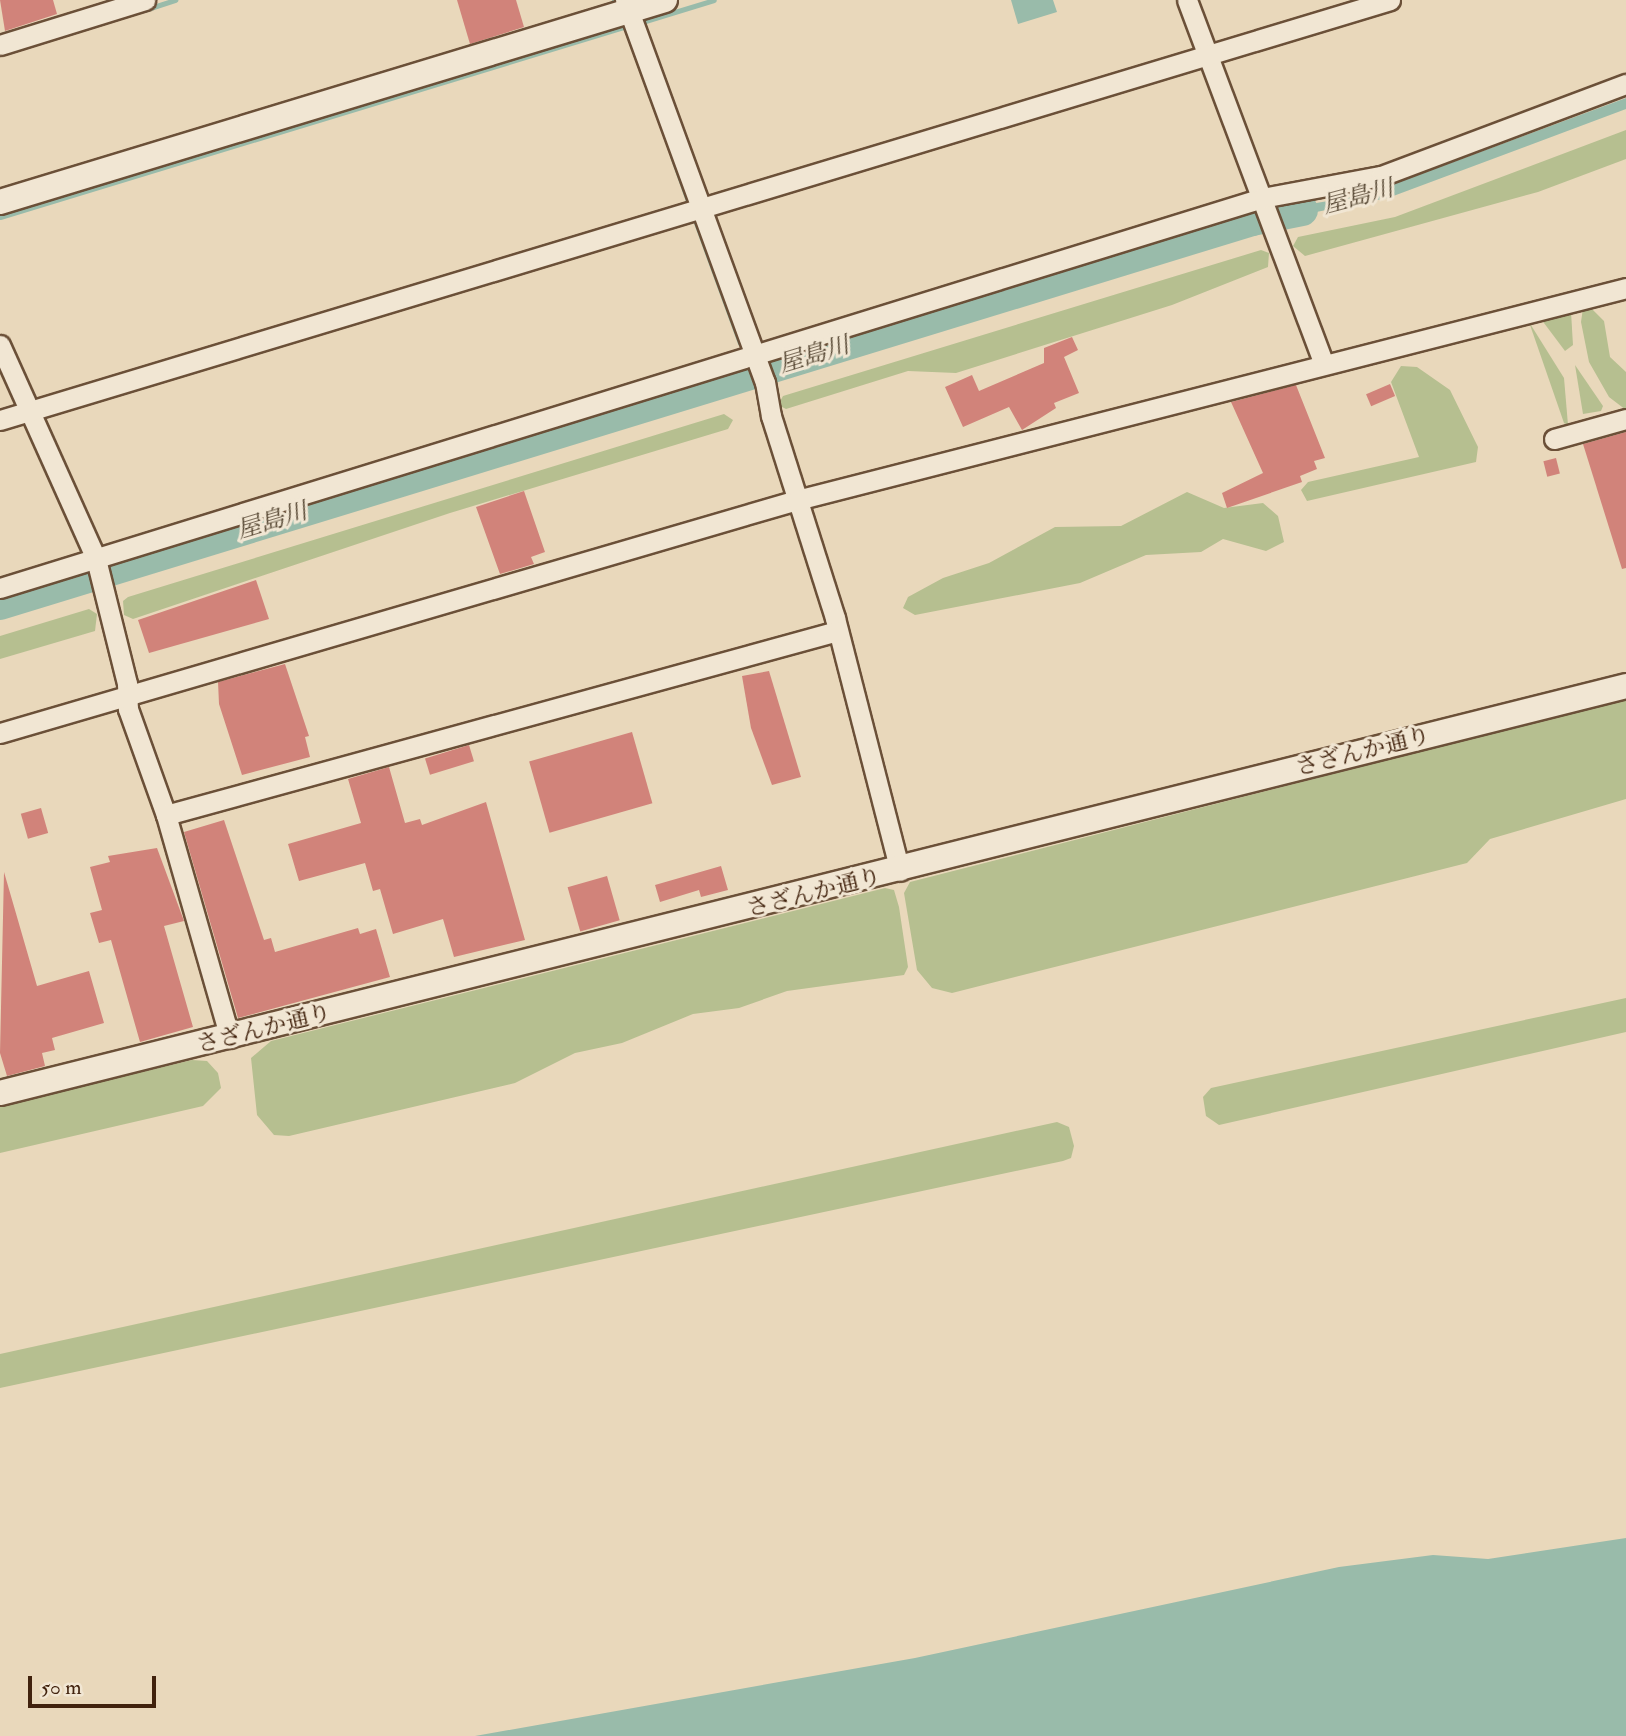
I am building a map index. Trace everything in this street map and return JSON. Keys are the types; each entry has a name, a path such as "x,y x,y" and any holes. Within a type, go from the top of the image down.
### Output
{"street":[{"path":"0,45 145,0"},
{"path":"0,202 627,5 665,0"},
{"path":"1187,0 1324,364"},
{"path":"0,420 1390,0"},
{"path":"627,5 765,382 837,631 900,871"},
{"path":"0,588 96,561 1264,201 1381,176 1626,84"},
{"path":"0,733 797,500 1626,288"},
{"path":"0,345 96,561 104,585 128,695 166,815 230,1038"},
{"path":"1554,439 1626,419"},
{"path":"166,815 837,631"},
{"name":"さざんか通り","path":"0,1093 900,871 1626,686"}],"shaded area":[{"path":"1626,130 1626,159 1538,192 1305,256 1293,246 1298,237 1395,217"},
{"path":"1261,250 1269,253 1268,267 1172,305 956,373 908,371 786,409 778,405 783,396"},
{"path":"1589,306 1604,321 1610,357 1626,372 1626,410 1609,397 1589,362 1581,322 1583,308"},
{"path":"1571,312 1573,345 1565,351 1541,319"},
{"path":"1529,322 1564,378 1568,425 1564,423"},
{"path":"1575,365 1603,406 1601,411 1583,414"},
{"path":"1401,366 1417,367 1450,390 1478,447 1476,462 1307,501 1301,490 1308,482 1419,457 1391,382"},
{"path":"724,414 733,420 728,429 450,513 133,619 124,615 123,601 128,597"},
{"path":"1187,492 1224,508 1263,503 1278,516 1284,542 1266,551 1223,539 1201,552 1146,555 1080,583 915,615 903,608 908,597 943,578 989,563 1055,527 1121,526"},
{"path":"89,609 97,614 95,631 0,659 0,636"},
{"path":"1626,699 1626,799 1490,839 1467,863 952,993 932,988 917,970 904,893 910,882"},
{"path":"885,888 894,890 899,907 908,967 904,975 787,991 739,1008 693,1014 622,1043 575,1053 515,1083 289,1136 274,1135 257,1115 251,1058 271,1041"},
{"path":"1626,998 1626,1032 1219,1125 1206,1116 1203,1097 1211,1088"},
{"path":"192,1060 207,1061 218,1073 221,1088 203,1106 0,1153 0,1106"},
{"path":"1057,1122 1069,1127 1074,1146 1071,1158 1063,1161 0,1388 0,1354"}],"water":[{"path":"1011,0 1053,0 1057,12 1018,24"},
{"path":"1626,98 1626,109 1388,198 1270,221 1268,211 1364,195"},
{"path":"1626,1538 1626,1736 475,1736 915,1658 1339,1567 1433,1555 1488,1559"}],"building":[{"path":"0,0 53,0 57,14 5,31"},
{"path":"457,0 516,0 524,27 470,44"},
{"path":"1072,337 1078,350 1064,357 1079,393 1054,403 1056,408 1022,430 1009,407 963,427 945,387 972,375 979,391 1044,363 1044,348"},
{"path":"1390,384 1395,396 1371,406 1366,394"},
{"path":"1296,385 1325,458 1314,461 1317,469 1300,476 1302,482 1227,508 1222,493 1263,473 1231,402"},
{"path":"1626,432 1626,568 1622,569 1583,444"},
{"path":"1556,458 1560,474 1547,477 1543,461"},
{"path":"524,491 545,552 531,557 534,564 500,574 476,507"},
{"path":"256,580 269,619 149,653 138,620"},
{"path":"285,664 309,736 305,737 310,757 242,775 219,704 218,682"},
{"path":"769,671 801,777 772,785 751,728 742,676"},
{"path":"632,732 652,803 550,833 529,761"},
{"path":"469,745 474,761 430,775 425,758"},
{"path":"389,767 405,823 420,819 422,825 486,802 525,940 454,957 443,919 393,934 380,889 373,891 365,863 299,881 288,844 361,823 348,779"},
{"path":"41,808 48,833 28,839 21,814"},
{"path":"224,820 264,940 271,938 275,952 358,928 360,934 376,929 390,977 238,1018 184,832"},
{"path":"157,848 184,921 164,926 193,1027 140,1042 111,940 99,943 90,913 102,910 90,867 110,862 108,856"},
{"path":"721,866 728,890 701,897 699,890 660,902 655,885"},
{"path":"4,872 37,986 89,971 104,1023 52,1038 55,1050 42,1053 45,1066 7,1076 0,1053"},
{"path":"607,876 620,920 580,932 568,887"}],"waterway":[{"path":"144,10 175,0"},
{"path":"642,22 714,0"},
{"path":"0,217 627,26"},
{"path":"672,156 688,201"},
{"name":"屋島川","path":"0,604 1252,220 1302,210"},
{"path":"695,220 740,343"},
{"path":"748,363 752,374"}]}
